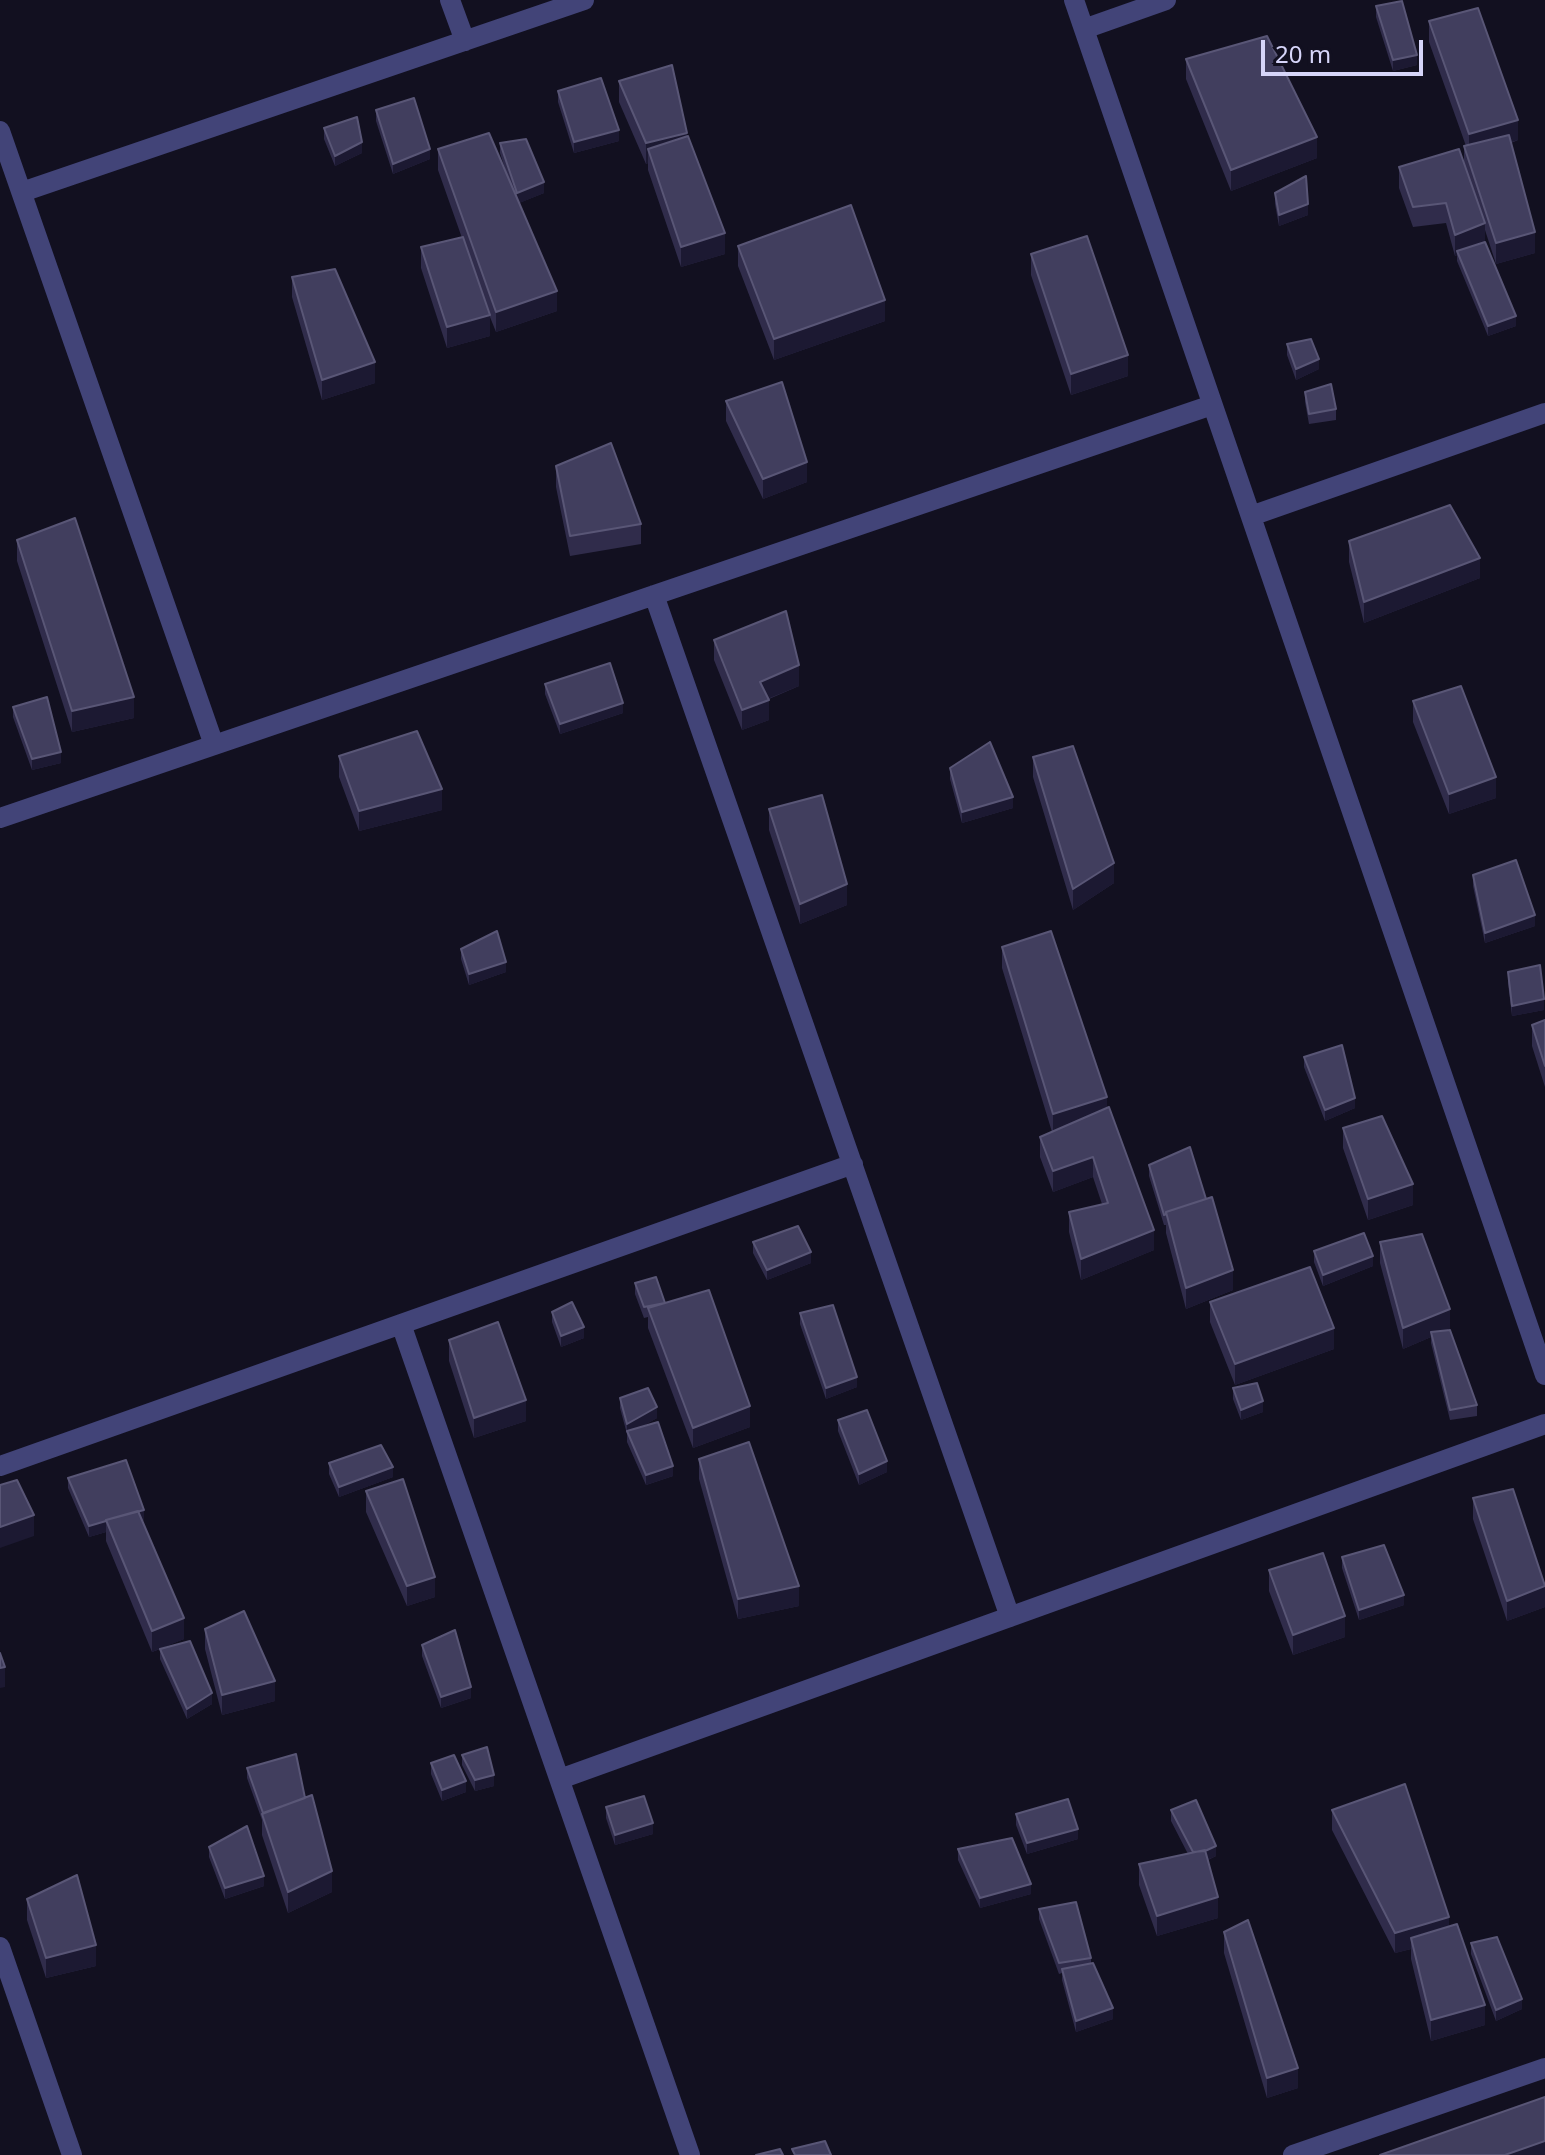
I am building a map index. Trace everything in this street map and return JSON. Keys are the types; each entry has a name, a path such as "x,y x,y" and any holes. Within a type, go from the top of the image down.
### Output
{"street":[{"path":"450,0 465,41"},
{"path":"22,192 584,0"},
{"path":"1074,0 1545,1375"},
{"path":"1084,29 1166,0"},
{"path":"0,131 214,745"},
{"path":"0,818 1212,405"},
{"path":"1251,516 1545,413"},
{"path":"654,595 1010,1617"},
{"path":"0,1466 853,1164"},
{"path":"401,1324 690,2155"},
{"path":"560,1779 1545,1424"},
{"path":"1,1956 72,2155"},
{"path":"1293,2155 1545,2068"}],"building":[{"path":"1402,1 1417,55 1393,60 1376,6"},
{"path":"1478,8 1518,120 1469,134 1429,21"},
{"path":"1267,36 1317,137 1231,170 1186,59"},
{"path":"672,65 687,133 646,143 619,81"},
{"path":"601,78 619,130 574,142 558,91"},
{"path":"414,98 430,149 393,164 376,110"},
{"path":"357,117 362,142 335,156 324,128"},
{"path":"489,133 557,291 496,312 438,149"},
{"path":"1509,135 1535,232 1496,243 1464,146"},
{"path":"688,136 725,233 681,247 648,149"},
{"path":"526,139 544,182 517,193 500,143"},
{"path":"1459,149 1485,223 1455,235 1446,203 1413,207 1399,167"},
{"path":"1306,176 1308,204 1279,215 1275,193"},
{"path":"851,205 885,300 774,339 738,246"},
{"path":"1087,236 1128,355 1071,374 1031,254"},
{"path":"463,237 490,315 447,327 421,247"},
{"path":"1485,242 1516,316 1488,326 1457,251"},
{"path":"335,269 375,362 322,380 292,277"},
{"path":"1311,339 1319,359 1296,369 1287,344"},
{"path":"782,382 807,462 763,479 726,401"},
{"path":"1331,384 1336,409 1309,414 1305,392"},
{"path":"611,443 641,524 570,536 556,466"},
{"path":"1450,505 1480,558 1364,602 1349,541"},
{"path":"75,518 134,697 72,711 17,540"},
{"path":"786,611 799,665 760,682 769,700 742,710 714,640"},
{"path":"610,663 623,703 560,724 545,684"},
{"path":"1461,686 1496,777 1449,794 1413,701"},
{"path":"47,697 61,752 32,759 13,707"},
{"path":"417,731 442,789 359,811 339,756"},
{"path":"990,742 1013,797 962,812 950,768"},
{"path":"1073,746 1114,863 1073,889 1033,757"},
{"path":"822,795 847,884 800,904 769,809"},
{"path":"1516,860 1535,915 1485,933 1473,875"},
{"path":"497,931 506,962 469,974 461,949"},
{"path":"1051,931 1107,1097 1053,1114 1002,947"},
{"path":"1540,965 1544,999 1512,1006 1508,972"},
{"path":"1545,1020 1545,1066 1532,1025"},
{"path":"1342,1045 1355,1098 1325,1110 1304,1057"},
{"path":"1109,1107 1154,1230 1081,1259 1069,1212 1108,1203 1093,1157 1053,1171 1040,1137"},
{"path":"1382,1116 1413,1184 1368,1199 1343,1128"},
{"path":"1190,1147 1206,1199 1164,1215 1149,1165"},
{"path":"1212,1197 1233,1270 1186,1288 1166,1212"},
{"path":"798,1226 811,1252 767,1270 753,1242"},
{"path":"1364,1233 1373,1256 1323,1275 1314,1251"},
{"path":"1422,1234 1450,1309 1403,1328 1380,1242"},
{"path":"1310,1267 1334,1328 1235,1364 1210,1302"},
{"path":"656,1277 665,1303 644,1307 635,1283"},
{"path":"709,1290 750,1406 693,1428 648,1308"},
{"path":"572,1302 584,1327 561,1336 552,1312"},
{"path":"833,1305 857,1377 826,1388 800,1313"},
{"path":"498,1322 526,1400 474,1418 449,1340"},
{"path":"1450,1330 1477,1405 1450,1410 1431,1332"},
{"path":"1257,1383 1263,1401 1241,1410 1233,1388"},
{"path":"648,1388 657,1407 627,1424 620,1398"},
{"path":"867,1410 887,1461 859,1474 838,1420"},
{"path":"658,1422 673,1466 646,1475 627,1431"},
{"path":"749,1442 799,1586 738,1599 699,1459"},
{"path":"381,1445 393,1467 339,1487 329,1463"},
{"path":"126,1460 144,1510 89,1526 68,1478"},
{"path":"403,1479 435,1577 407,1586 366,1491"},
{"path":"17,1480 34,1515 0,1527 0,1485"},
{"path":"1513,1489 1545,1586 1507,1601 1473,1498"},
{"path":"138,1511 184,1618 152,1631 106,1520"},
{"path":"1384,1545 1404,1595 1359,1610 1342,1557"},
{"path":"1323,1553 1345,1616 1293,1635 1269,1570"},
{"path":"244,1611 275,1681 222,1695 205,1629"},
{"path":"455,1630 471,1687 441,1697 422,1645"},
{"path":"190,1641 212,1693 187,1709 160,1649"},
{"path":"487,1747 494,1775 475,1780 462,1755"},
{"path":"296,1754 305,1798 263,1813 247,1768"},
{"path":"454,1755 466,1781 442,1790 431,1763"},
{"path":"1405,1784 1449,1917 1395,1933 1332,1810"},
{"path":"312,1795 332,1871 288,1892 262,1814"},
{"path":"644,1796 653,1823 615,1835 606,1807"},
{"path":"1068,1799 1078,1829 1027,1843 1016,1814"},
{"path":"1196,1800 1216,1846 1193,1852 1171,1810"},
{"path":"247,1826 264,1876 225,1888 209,1847"},
{"path":"1012,1838 1031,1884 980,1898 958,1849"},
{"path":"1205,1850 1218,1897 1157,1916 1139,1864"},
{"path":"77,1875 96,1945 46,1958 27,1899"},
{"path":"1076,1902 1091,1958 1059,1963 1039,1909"},
{"path":"1248,1920 1298,2068 1267,2078 1224,1932"},
{"path":"1457,1924 1485,2005 1431,2020 1411,1938"},
{"path":"1497,1937 1522,1999 1496,2010 1471,1943"},
{"path":"1093,1963 1113,2008 1076,2021 1062,1969"},
{"path":"1545,2097 1545,2141 1505,2155 1380,2155"},
{"path":"825,2141 831,2155 795,2155 792,2149"},
{"path":"780,2149 783,2155 756,2155"}]}
